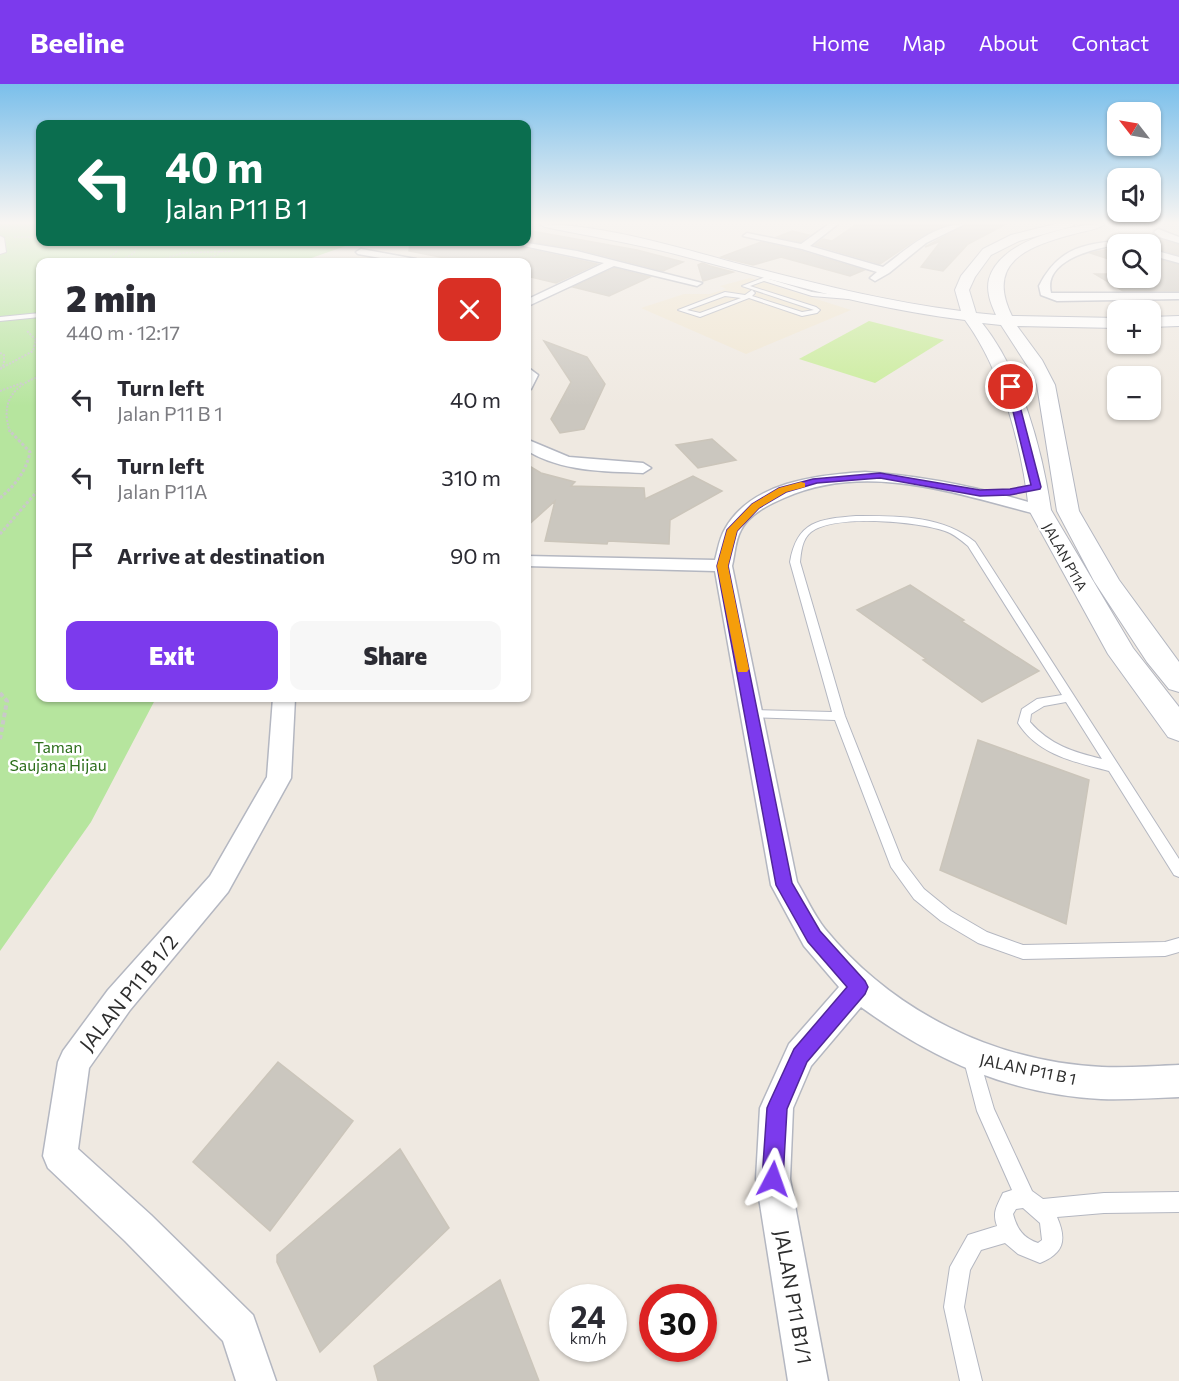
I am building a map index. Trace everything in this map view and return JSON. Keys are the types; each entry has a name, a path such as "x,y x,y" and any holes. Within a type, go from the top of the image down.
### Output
{"street":[{"path":"531,301 565,285"},
{"path":"796,285 849,297 968,312 1016,306 1086,320"},
{"path":"844,285 922,305 970,328 987,339"},
{"path":"922,305 954,298 964,285"},
{"path":"996,285 1001,309"},
{"path":"1045,285 1046,295 1050,297 1179,296"},
{"path":"534,287 550,291"},
{"name":"JALAN P11A","path":"962,290 968,312 987,339 1011,387 1038,499 1122,654 1179,729"},
{"path":"1001,309 1107,322"},
{"name":"JALAN P11A","path":"1001,309 1040,367 1046,385 1068,511 1107,581 1157,655 1179,682"},
{"path":"1161,314 1179,313"},
{"path":"1028,348 1033,337 1046,331 1107,317"},
{"path":"1161,322 1179,321"},
{"path":"531,446 539,452 583,465 644,468"},
{"name":"JALAN P11 B 1","path":"1038,499 980,493 880,476 853,476 783,490 755,506 732,530 723,566 784,885 814,937 859,987 912,1025 971,1056 1040,1075 1101,1083 1179,1081"},
{"name":"JALAN P11 B 1","path":"980,493 1010,492 1038,499"},
{"path":"531,561 723,566"},
{"name":"JALAN P11 B 1/2","path":"256,1381 239,1329 138,1228 60,1156 74,1062 119,1000 219,884 279,778 284,702"},
{"name":"JALAN P11 B1/1","path":"808,1381 773,1179 777,1108 800,1055 859,987"}],"lane":[{"path":"747,285 752,289 766,293 817,311 809,315 802,314 748,296 728,293 681,310 700,315 748,296 766,293"},
{"path":"748,296 752,289"},
{"path":"0,319 36,315"},
{"path":"1179,871 972,544 948,528 928,523 844,519 809,529 797,544 795,562 840,716 896,863 919,894 946,916 983,938 1023,952 1165,949 1179,945"},
{"path":"1069,698 1041,702 1026,712 1024,723 1034,737 1052,750 1113,767"},
{"path":"751,714 840,716"},
{"path":"971,1056 986,1111 1025,1198 1042,1209 1052,1227 1052,1245 1040,1253 1022,1248 1008,1232 1003,1213 1010,1200 1025,1198"},
{"path":"1042,1209 1104,1203 1179,1202"},
{"path":"971,1381 954,1307 960,1267 975,1242 1008,1232"}],"path":[{"path":"0,369 33,351 36,340 21,328"},
{"path":"0,353 4,355 4,364 0,369"},
{"path":"0,391 36,378"},
{"path":"0,498 19,482 28,466 30,452 9,431 4,415 7,401 22,383"},
{"path":"0,534 36,493"},
{"path":"0,693 8,701 0,739"}],"shaded area":[{"path":"771,285 851,310 746,354 641,308 684,294 710,294 726,289 720,286"}],"green space":[{"name":"Taman Saujana Hijau","path":"0,285 36,285 36,702 154,702 91,822 0,951"},
{"path":"869,321 944,340 875,383 799,359"}],"building":[{"path":"578,285 634,285 609,296 573,287"},
{"path":"1161,285 1179,285 1179,291 1123,291 1118,288 1161,288"},
{"path":"544,341 587,357 605,384 584,429 560,433 551,419 571,382"},
{"path":"712,439 736,460 698,468 676,445"},
{"path":"531,467 541,473 575,482 571,486 644,488 645,499 693,476 722,491 670,520 669,544 545,541 555,501 531,523"},
{"path":"910,585 1039,671 982,702 857,610"},
{"path":"978,740 1089,780 1066,924 940,870"},
{"path":"278,1062 353,1121 270,1231 193,1162"},
{"path":"400,1149 449,1228 320,1352 277,1262 277,1255"},
{"path":"500,1280 539,1381 378,1381 374,1366"}],"slow traffic":[{"path":"742,669 723,566 732,530 755,506 783,490 801,485"}],"route":[{"path":"773,1179 777,1108 800,1055 859,987 814,937 784,885 723,566 732,530 755,506 783,490 816,481 853,476 880,476 980,493 1010,492 1037,487 1011,387"}]}
